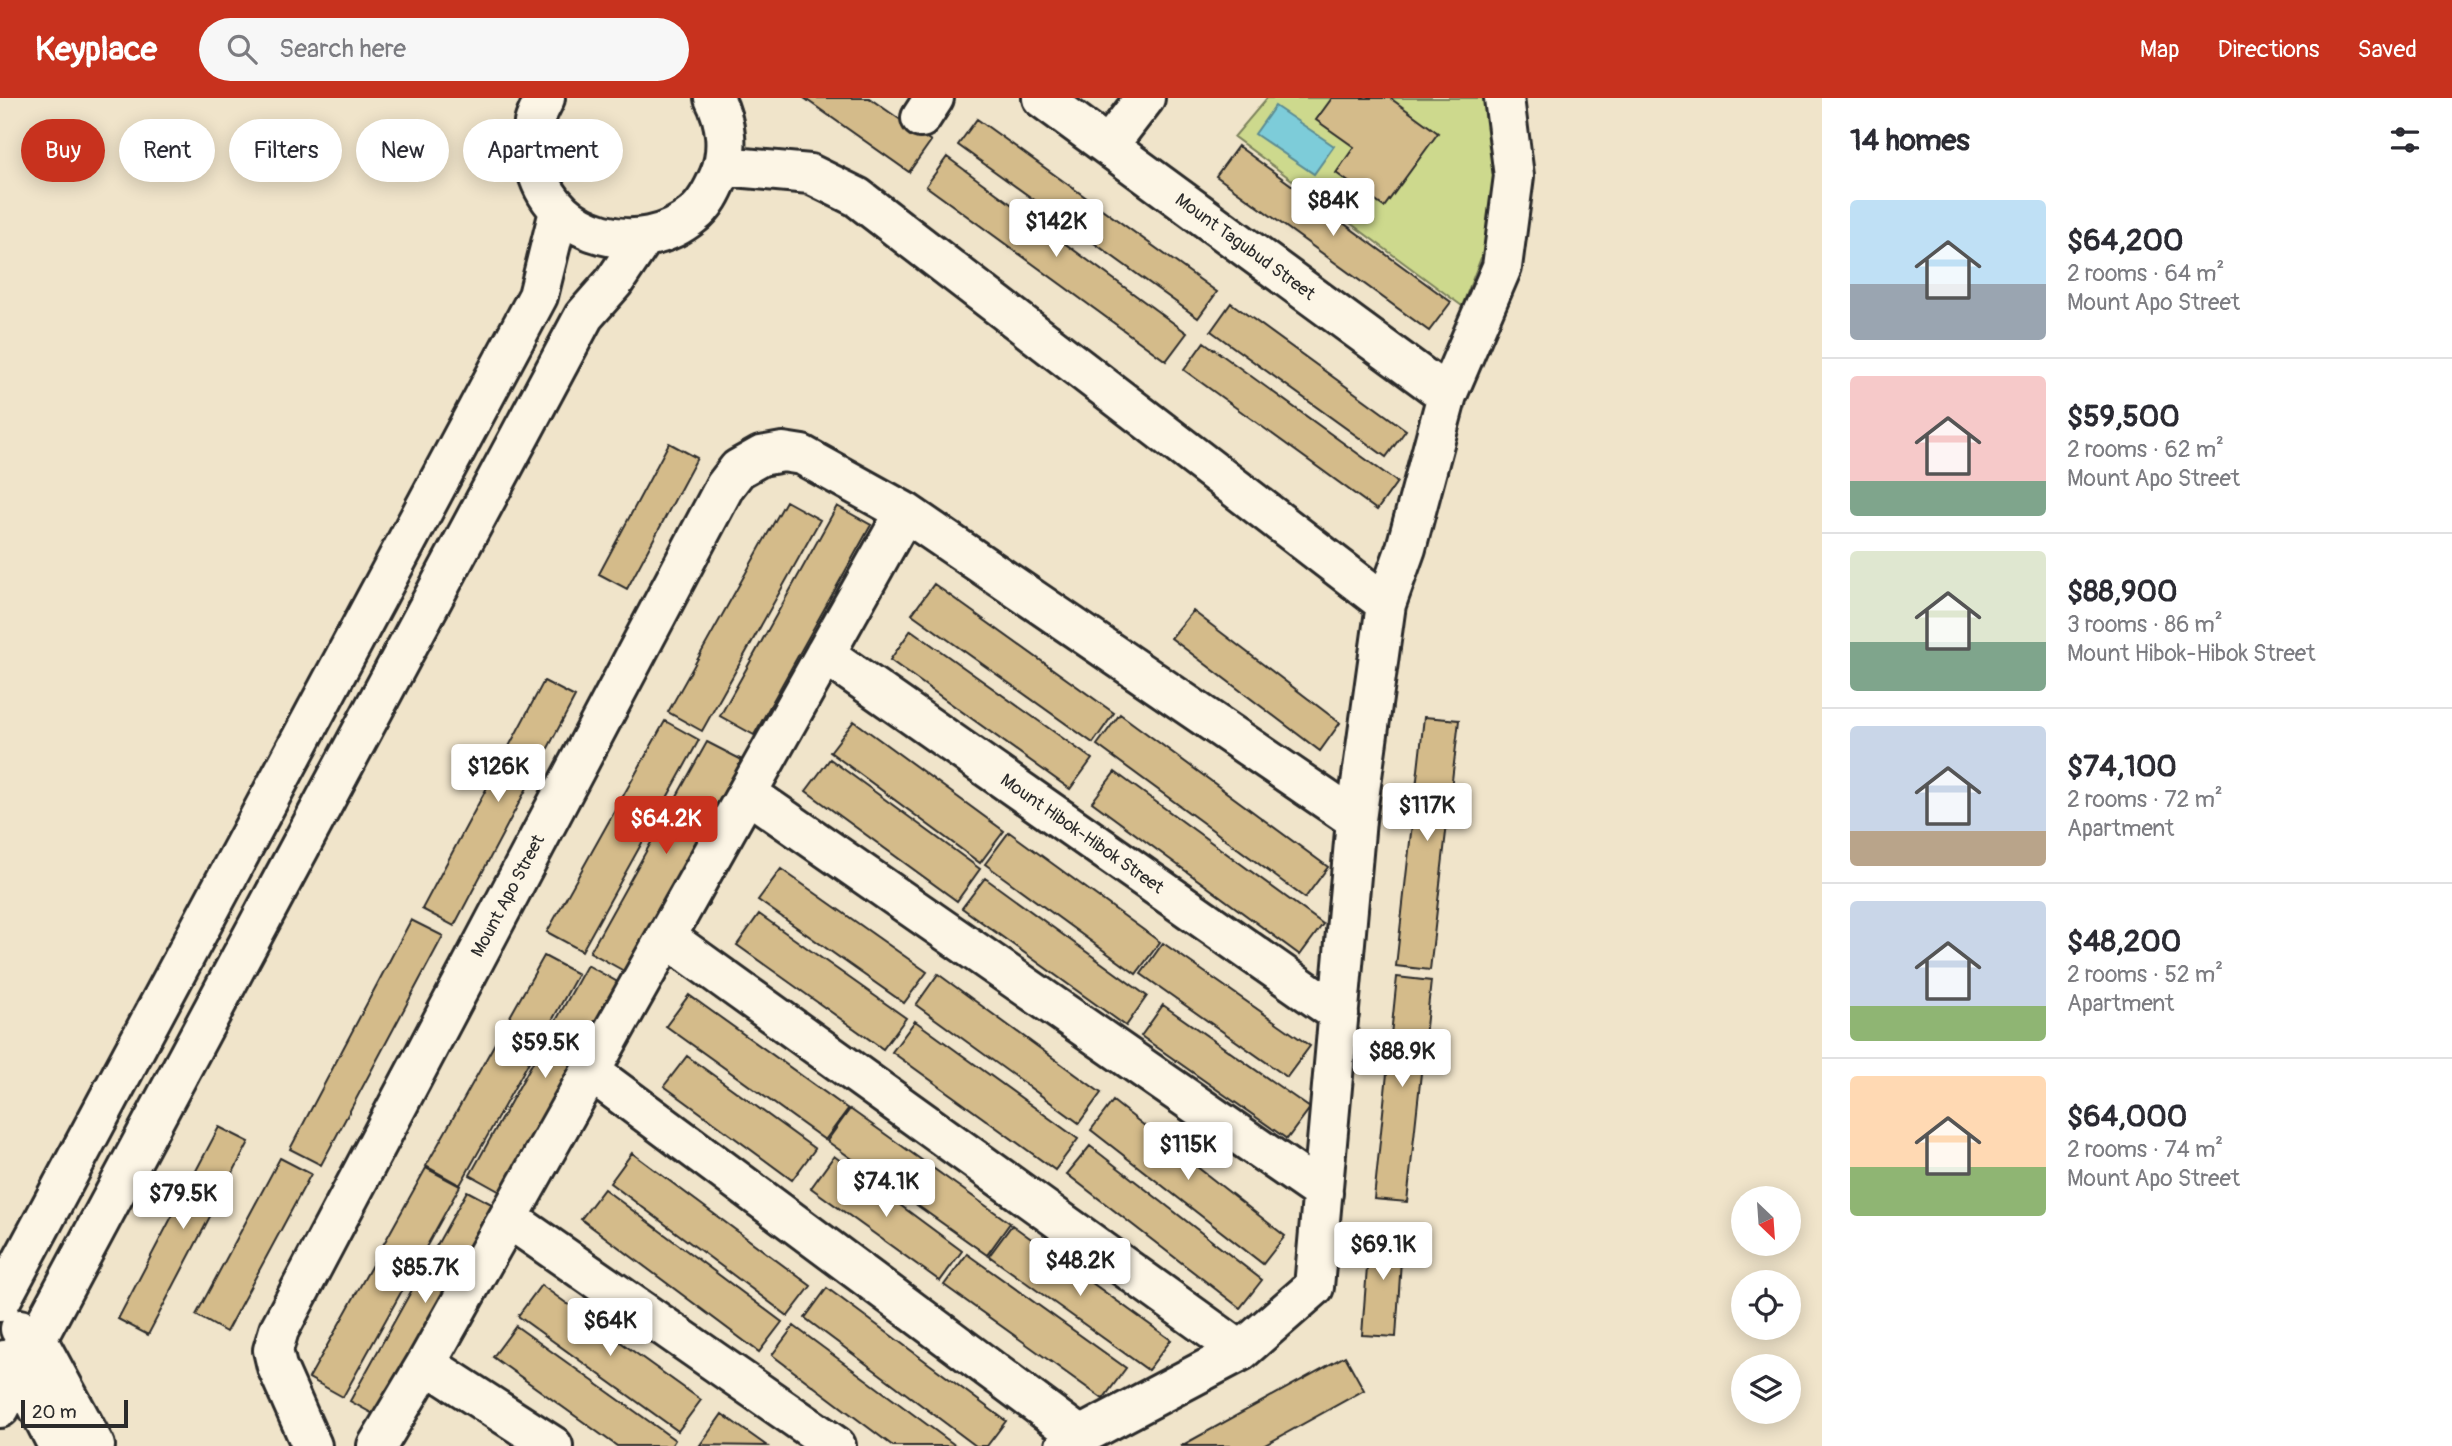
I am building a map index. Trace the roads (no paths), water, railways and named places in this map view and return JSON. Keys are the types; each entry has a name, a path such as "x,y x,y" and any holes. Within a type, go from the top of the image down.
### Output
{"street":[{"path":"545,98 534,123 533,155 541,185 559,211 584,229 614,239 643,239 670,230 694,215 712,193 723,166 726,138 720,110 714,98"},
{"name":"Mount Tagubud Street","path":"1042,98 1447,395"},
{"path":"1108,146 1145,98"},
{"path":"591,1072 1073,1441 1241,1351 1314,1287 1356,820 1386,604 1406,548 1447,395 1502,267 1514,176 1504,98"},
{"path":"723,166 810,174 857,197 1386,604"},
{"path":"0,1303 538,296 559,211"},
{"path":"0,1408 19,1356 584,316 614,282 643,239"},
{"name":"Mount Apo Street","path":"312,1446 283,1382 273,1350 279,1331 725,486 738,469 761,456 783,452 802,454 905,512"},
{"path":"377,1446 426,1364 905,512 1356,820"},
{"name":"Mount Hibok-Hibok Street","path":"825,654 1339,1014"},
{"path":"747,793 1323,1193"},
{"path":"666,937 1241,1351"},
{"path":"508,1218 836,1446"},
{"path":"0,1315 58,1446"},
{"path":"19,1356 95,1446"},
{"path":"426,1364 553,1446"}],"water":[{"path":"1275,106 1334,146 1314,174 1255,134"}]}
